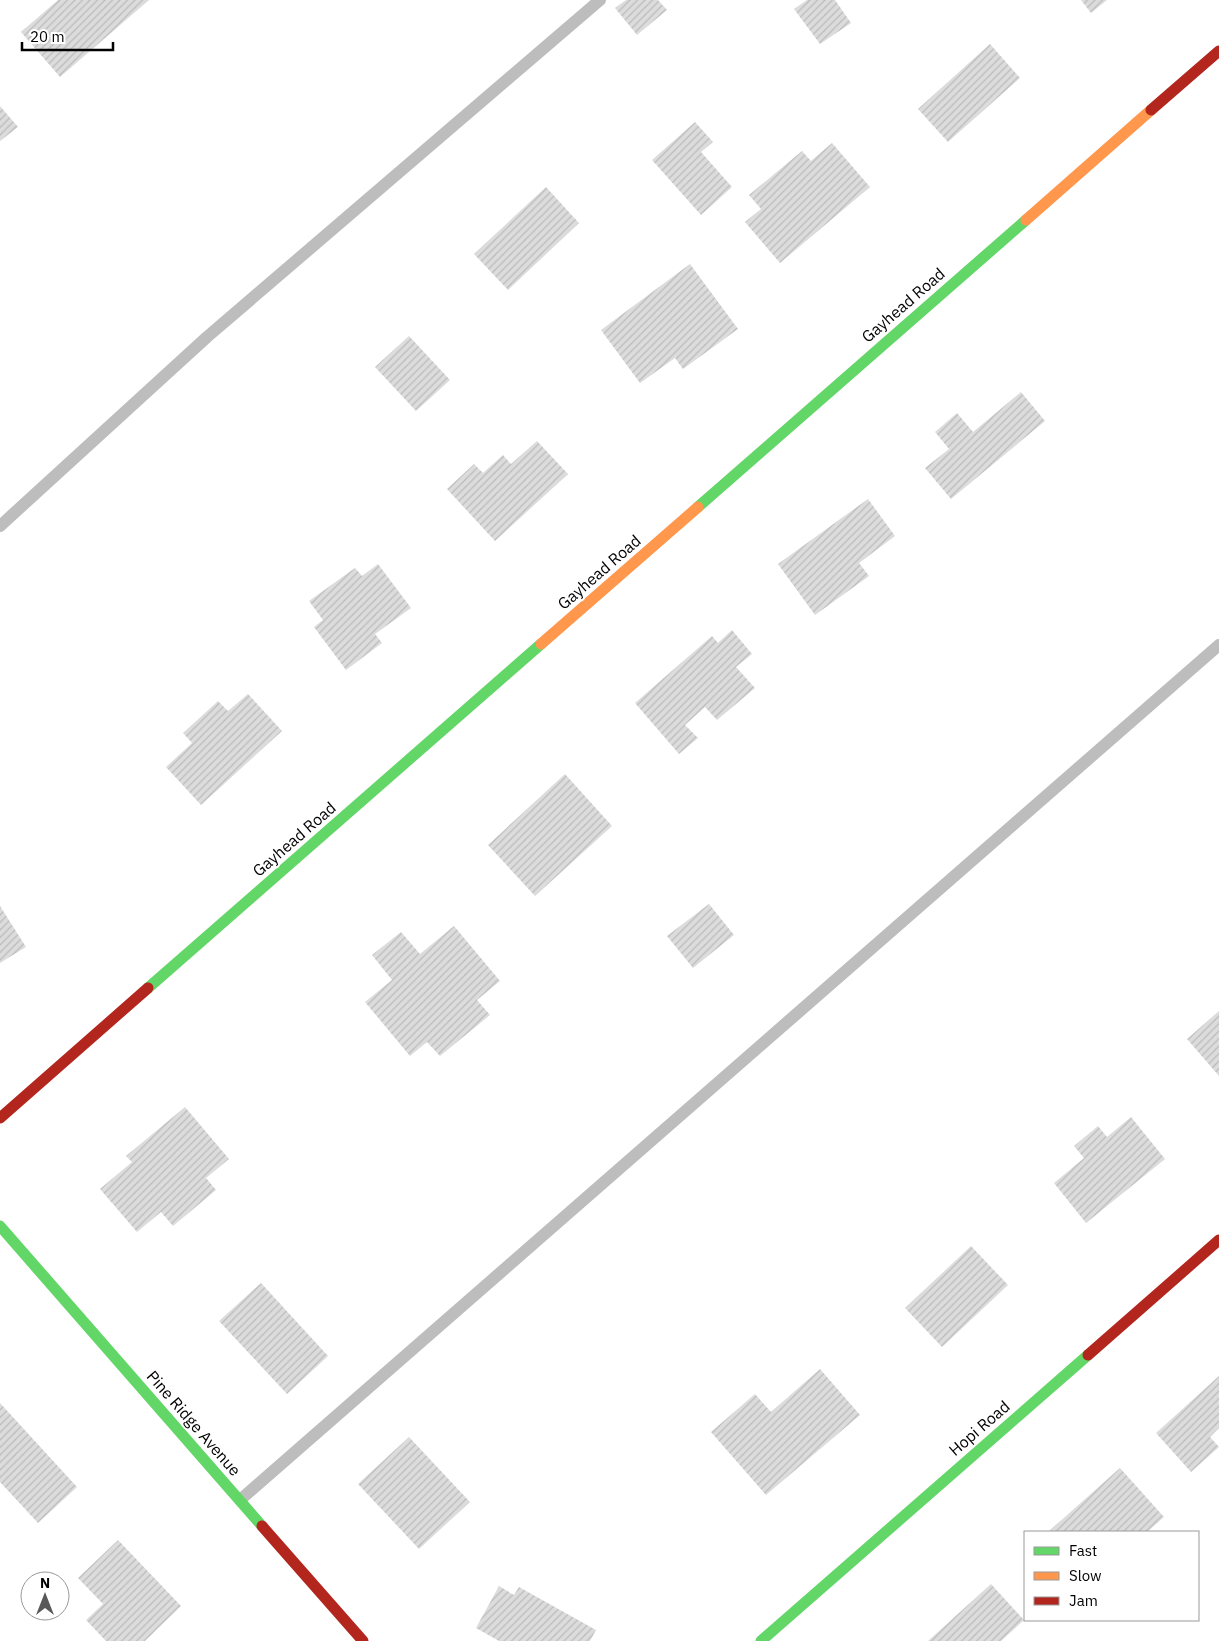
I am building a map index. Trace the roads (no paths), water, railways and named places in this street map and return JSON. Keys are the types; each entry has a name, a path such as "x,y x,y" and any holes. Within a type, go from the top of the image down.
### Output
{"street":[{"name":"Gayhead Road","path":"0,1118 1219,51"},
{"name":"Pine Ridge Avenue","path":"0,1226 362,1641"},
{"name":"Hopi Road","path":"761,1641 1219,1240"}],"lane":[{"path":"0,526 207,337 600,0"},
{"path":"240,1500 1219,645"}]}
